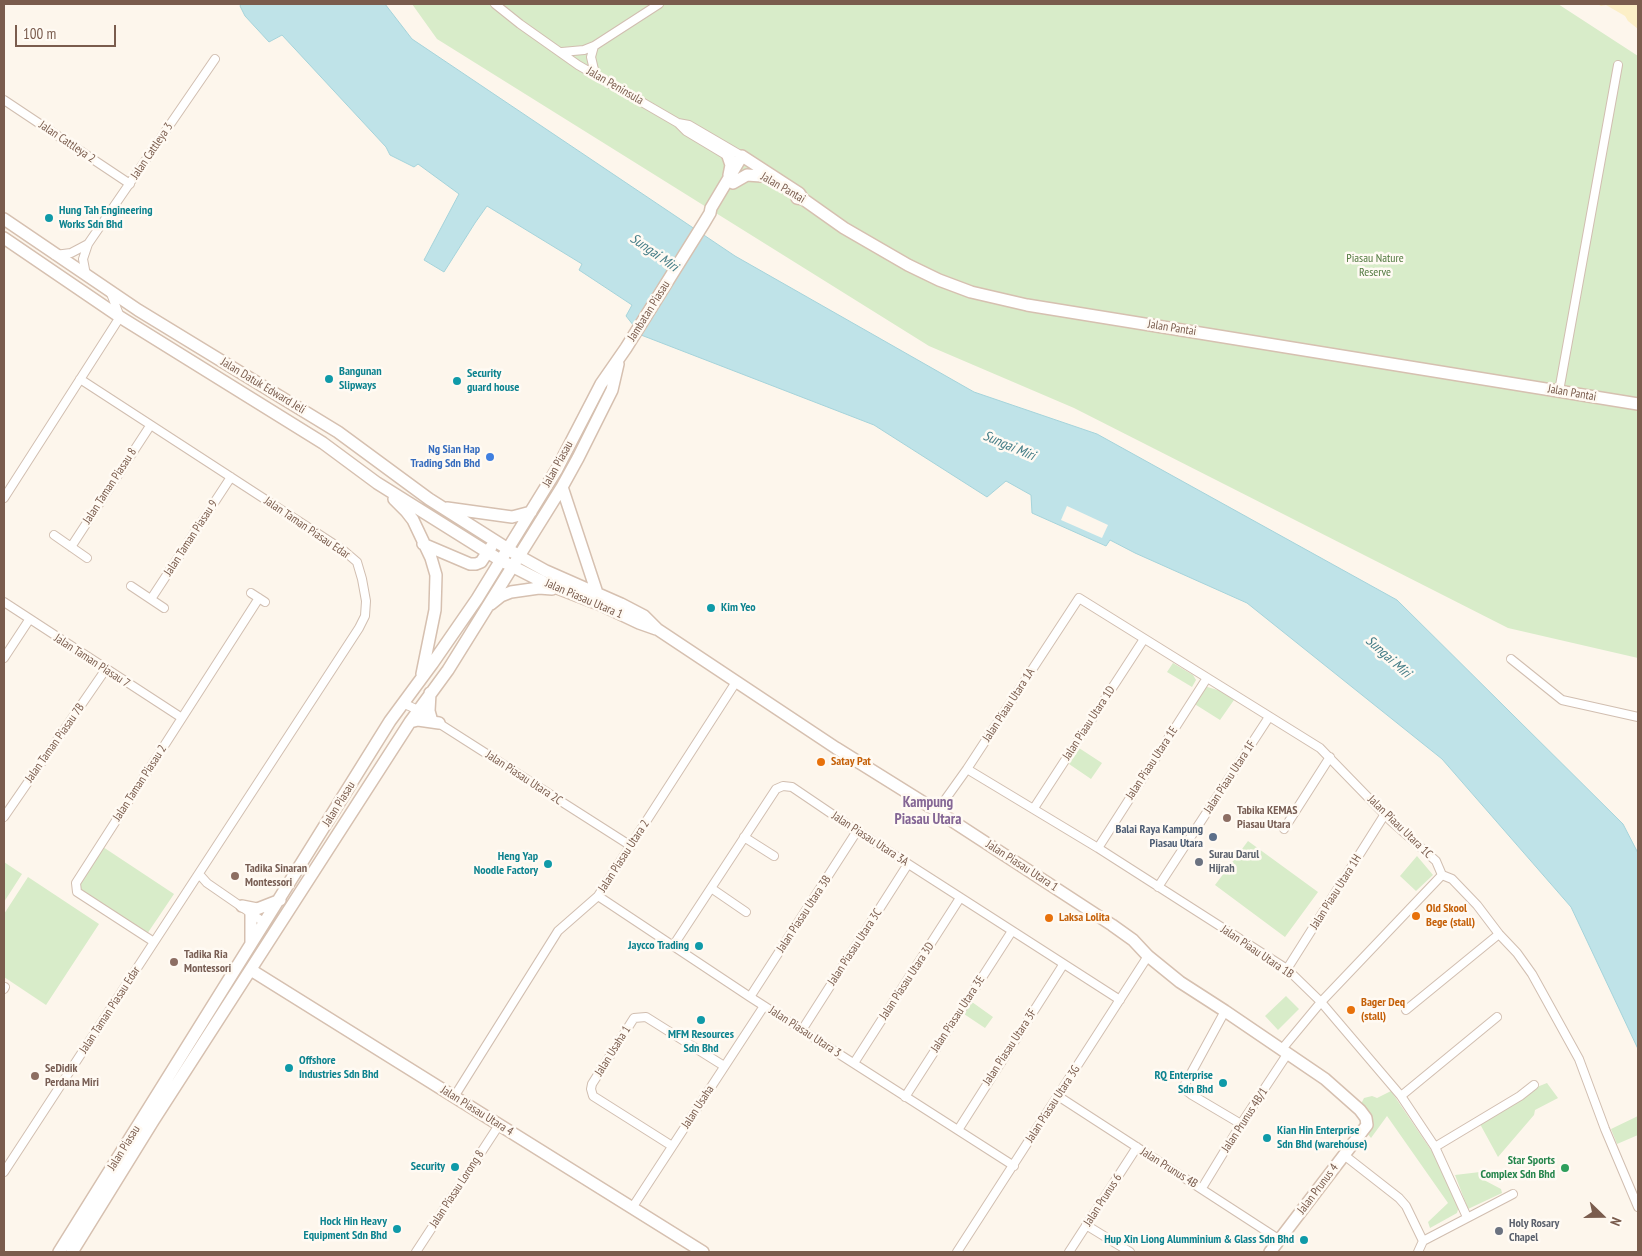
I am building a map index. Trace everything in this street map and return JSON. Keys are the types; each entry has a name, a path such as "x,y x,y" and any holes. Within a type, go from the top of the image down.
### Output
{"street":[{"name":"Jalan Peninsula","path":"495,4 520,24 578,64 678,123 686,131 740,160"},
{"path":"562,52 584,50 594,46 659,4"},
{"path":"594,46 591,57 596,74"},
{"name":"Jalan Cattleya 3","path":"87,276 83,259 88,244 215,59"},
{"path":"1559,391 1618,65"},
{"name":"Jalan Cattleya 2","path":"4,100 130,184"},
{"path":"678,123 689,125 740,160 799,193 803,200"},
{"path":"740,160 731,166 731,180 747,175 761,176"},
{"name":"Jalan Pantai","path":"740,160 761,176 796,198 803,200 844,228 908,265 939,280 971,292 1027,305 1638,404"},
{"name":"Jambatan Piasau","path":"623,353 707,218 715,210 740,160"},
{"name":"Jalan Datuk Edward Jeli","path":"4,220 110,291 338,432 443,508 519,556"},
{"name":"Jalan Datuk Edward Jeli","path":"4,238 120,317 323,443 377,483 512,567"},
{"path":"55,255 71,253 88,244"},
{"path":"4,498 120,317 110,291"},
{"name":"Jalan Piasau","path":"59,1252 242,984 410,722 448,670 562,487 612,390 623,353"},
{"name":"Jalan Piasau","path":"72,1252 234,972 390,721 477,599 557,469 602,384 623,353"},
{"name":"Jalan Taman Piasau Edar","path":"4,1172 360,628 365,616 366,601 357,562 343,550 80,379"},
{"path":"258,383 268,409"},
{"name":"Jalan Taman Piasau 8","path":"71,546 150,426"},
{"name":"Jalan Taman Piasau 9","path":"151,599 231,478"},
{"path":"377,483 413,520 431,558 436,575 435,610 421,679"},
{"path":"562,487 597,593"},
{"path":"443,508 512,517 531,512"},
{"path":"54,535 88,558"},
{"path":"424,544 470,564 476,564 481,562 495,540"},
{"name":"Jalan Piasau Utara 1","path":"519,556 546,571 644,616 657,629 836,748 1112,924 1180,982 1325,1079 1360,1110 1366,1118 1367,1125"},
{"name":"Jalan Piasau Utara 1","path":"512,567 561,589 601,604 639,623 657,629"},
{"path":"131,586 164,608"},
{"path":"486,608 501,596 511,592 539,588 561,589"},
{"name":"Jalan Taman Piasau 2","path":"154,942 77,892 76,883 182,718 262,600 251,593"},
{"name":"Jalan Piaau Utara 1C","path":"1079,598 1320,748 1385,814 1436,861 1442,875 1452,879 1477,905 1532,974 1579,1059 1605,1129 1638,1207"},
{"name":"Jalan Piaau Utara 1A","path":"937,811 967,769 1079,598"},
{"name":"Jalan Taman Piasau 7","path":"4,602 182,718"},
{"path":"4,658 29,620"},
{"name":"Jalan Piaau Utara 1D","path":"1034,808 1144,638"},
{"path":"1511,659 1562,700 1638,717"},
{"name":"Jalan Taman Piasau 7B","path":"4,817 106,670"},
{"name":"Jalan Piaau Utara 1E","path":"1098,848 1207,678"},
{"name":"Jalan Piasau Utara 2","path":"454,1097 558,931 598,896 736,682"},
{"path":"410,722 433,720 429,711 432,691"},
{"name":"Jalan Piasau Utara 2C","path":"401,705 407,705 418,710 631,846"},
{"path":"380,771 406,720 399,715 390,721"},
{"name":"Jalan Piaau Utara 1F","path":"1158,887 1269,717"},
{"path":"1284,829 1330,757"},
{"name":"Jalan Piaau Utara 1B","path":"967,769 1034,808 1287,969 1321,1002 1401,1096 1434,1147 1467,1217"},
{"name":"Jalan Piasau Utara 3A","path":"673,946 776,789 783,786 792,787 960,898 1120,1000"},
{"name":"Jalan Piaau Utara 1H","path":"1287,969 1385,814"},
{"name":"Jalan Piasau Utara 3B","path":"750,997 857,831"},
{"path":"744,837 774,856"},
{"name":"Jalan Piasau Utara 3C","path":"802,1030 908,864"},
{"path":"199,874 207,883 265,922 272,924 282,920"},
{"name":"Jalan Prunus 4B/1","path":"1202,1188 1285,1051 1321,1002 1442,875"},
{"path":"711,888 746,912"},
{"name":"Jalan Piasau Utara 3","path":"598,896 750,997 1014,1166"},
{"name":"Jalan Piasau Utara 3D","path":"854,1063 960,898"},
{"path":"246,910 280,900"},
{"path":"246,910 251,945"},
{"name":"Jalan Piasau Utara 3E","path":"905,1097 1012,931"},
{"path":"1406,1010 1499,934"},
{"path":"242,984 270,982 265,968 265,948"},
{"name":"Jalan Piasau Utara 3G","path":"957,1252 1148,956"},
{"name":"Jalan Piasau Utara 3F","path":"958,1130 1063,964"},
{"path":"234,972 251,970"},
{"name":"Jalan Piasau Utara 4","path":"251,970 703,1252"},
{"name":"Jalan Usaha","path":"632,1208 764,1006"},
{"path":"1225,1011 1183,1088 1241,1124"},
{"name":"Jalan Usaha 1","path":"672,1146 593,1096 592,1084 634,1018 646,1017 724,1066"},
{"path":"1401,1096 1497,1017"},
{"path":"1434,1147 1520,1096 1534,1085"},
{"name":"Jalan Prunus 4B","path":"1058,1096 1280,1240"},
{"name":"Jalan Piasau Lorong 8","path":"416,1252 499,1125"},
{"name":"Jalan Prunus 4","path":"1270,1252 1367,1125"},
{"name":"Jalan Prunus 6","path":"1068,1252 1137,1147"},
{"path":"1344,1155 1399,1198 1406,1206 1423,1242"},
{"path":"1418,1252 1423,1242 1513,1194"},
{"path":"1086,1225 1130,1252"}],"green space":[{"name":"Piasau Nature Reserve","path":"412,4 1558,4 1638,56 1638,658 1508,628 1074,408 929,346 437,39"},
{"path":"1173,663 1193,675 1196,680 1192,687 1167,672"},
{"path":"1204,686 1221,691 1234,700 1220,720 1193,703"},
{"path":"1079,748 1102,763 1091,779 1069,764"},
{"path":"1248,841 1318,892 1285,937 1215,885"},
{"path":"100,845 174,894 147,934 73,885"},
{"path":"1417,856 1433,875 1416,891 1400,876"},
{"path":"4,862 22,874 4,902"},
{"path":"28,877 99,924 46,1005 4,977 4,914"},
{"path":"1286,996 1299,1009 1278,1030 1265,1016"},
{"path":"972,1002 993,1017 985,1028 964,1014"},
{"path":"1547,1083 1558,1098 1535,1110 1534,1115 1498,1157 1480,1124 1537,1087"},
{"path":"1391,1091 1433,1153 1459,1206 1457,1213 1430,1228 1428,1222 1448,1203 1387,1116 1371,1138 1366,1132 1360,1106 1364,1098 1372,1096 1377,1098"},
{"path":"1638,1116 1638,1135 1617,1144 1611,1129"},
{"path":"1480,1172 1482,1179 1501,1189 1502,1193 1468,1209 1455,1175"}],"sand":[{"path":"1597,4 1638,5 1638,29 1625,16 1606,5 1601,6"}],"water":[{"name":"Sungai Miri","path":"241,4 385,4 412,39 735,256 974,392 1097,434 1397,600 1623,824 1638,853 1638,1049 1571,907 1442,759 1247,603 1110,540 1106,546 1032,513 1031,495 1006,481 987,497 874,425 641,335 626,316 632,305 579,270 582,264 487,206 444,272 424,260 459,194 418,164 414,167 390,155 386,147 282,35 269,42 245,16 240,6"}],"pier":[{"path":"1067,506 1108,525 1102,538 1061,520"}],"place":[{"name":"Hung Tah Engineering Works Sdn Bhd","path":"49,218"},
{"name":"Bangunan Slipways","path":"329,379"},
{"name":"Security guard house","path":"457,381"},
{"name":"Ng Sian Hap Trading Sdn Bhd","path":"490,457"},
{"name":"Kim Yeo","path":"711,608"},
{"name":"Satay Pat","path":"821,762"},
{"name":"Tabika KEMAS Piasau Utara","path":"1227,818"},
{"name":"Balai Raya Kampung Piasau Utara","path":"1213,837"},
{"name":"Surau Darul Hijrah","path":"1199,862"},
{"name":"Heng Yap Noodle Factory","path":"548,864"},
{"name":"Tadika Sinaran Montessori","path":"235,876"},
{"name":"Old Skool Bege (stall)","path":"1416,916"},
{"name":"Laksa Lolita","path":"1049,918"},
{"name":"Jaycco Trading","path":"699,946"},
{"name":"Tadika Ria Montessori","path":"174,962"},
{"name":"Bager Deq (stall)","path":"1351,1010"},
{"name":"MFM Resources Sdn Bhd","path":"701,1020"},
{"name":"Offshore Industries Sdn Bhd","path":"289,1068"},
{"name":"SeDidik Perdana Miri","path":"35,1076"},
{"name":"RQ Enterprise Sdn Bhd","path":"1223,1083"},
{"name":"Kian Hin Enterprise Sdn Bhd (warehouse)","path":"1267,1138"},
{"name":"Security","path":"455,1167"},
{"name":"Star Sports Complex Sdn Bhd","path":"1565,1168"},
{"name":"Hock Hin Heavy Equipment Sdn Bhd","path":"397,1229"},
{"name":"Holy Rosary Chapel","path":"1499,1231"},
{"name":"Hup Xin Liong Alumminium & Glass Sdn Bhd","path":"1304,1240"}],"district":[{"name":"Kampung Piasau Utara","path":"928,812"}]}
